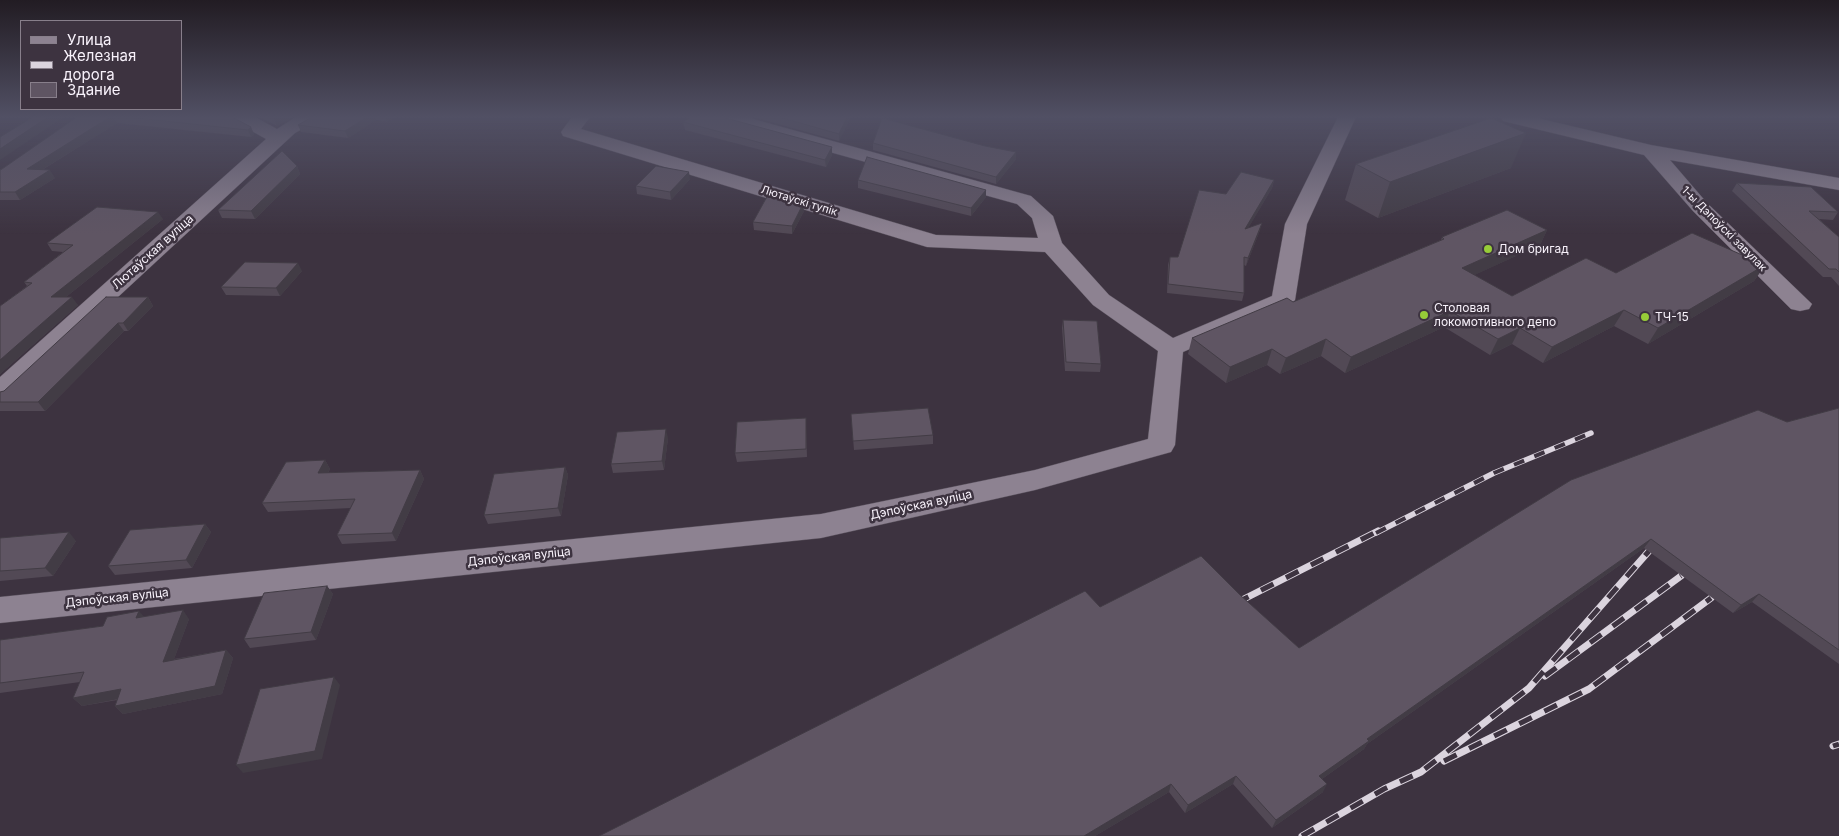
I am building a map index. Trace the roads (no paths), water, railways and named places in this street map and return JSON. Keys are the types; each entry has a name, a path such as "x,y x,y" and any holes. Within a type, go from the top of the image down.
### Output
{"street":[{"name":"Лютаўская вуліца","path":"0,392 259,156"},
{"name":"Лютаўскі тупік","path":"650,156 936,242 1051,245"},
{"path":"866,156 1024,200 1042,216 1051,245 1101,300 1171,348 1283,300 1296,224 1328,156"},
{"name":"1-ы Дэпоўскі завулак","path":"1655,156 1700,207 1800,304"},
{"path":"1675,156 1839,184"},
{"name":"Дэпоўская вуліца","path":"0,610 821,526 1035,480 1161,445 1171,348"}],"railway":[{"path":"1376,533 1494,473 1591,433"},
{"path":"1236,603 1378,531"},
{"path":"1302,836 1384,789 1421,772 1529,688 1649,551"},
{"path":"1545,676 1681,576"},
{"path":"1444,761 1589,689 1711,598"},
{"path":"1833,746 1839,744"}],"place":[{"name":"Дом бригад","path":"1488,249"},
{"name":"Столовая локомотивного депо","path":"1424,315"},
{"name":"ТЧ-15","path":"1645,317"}]}
